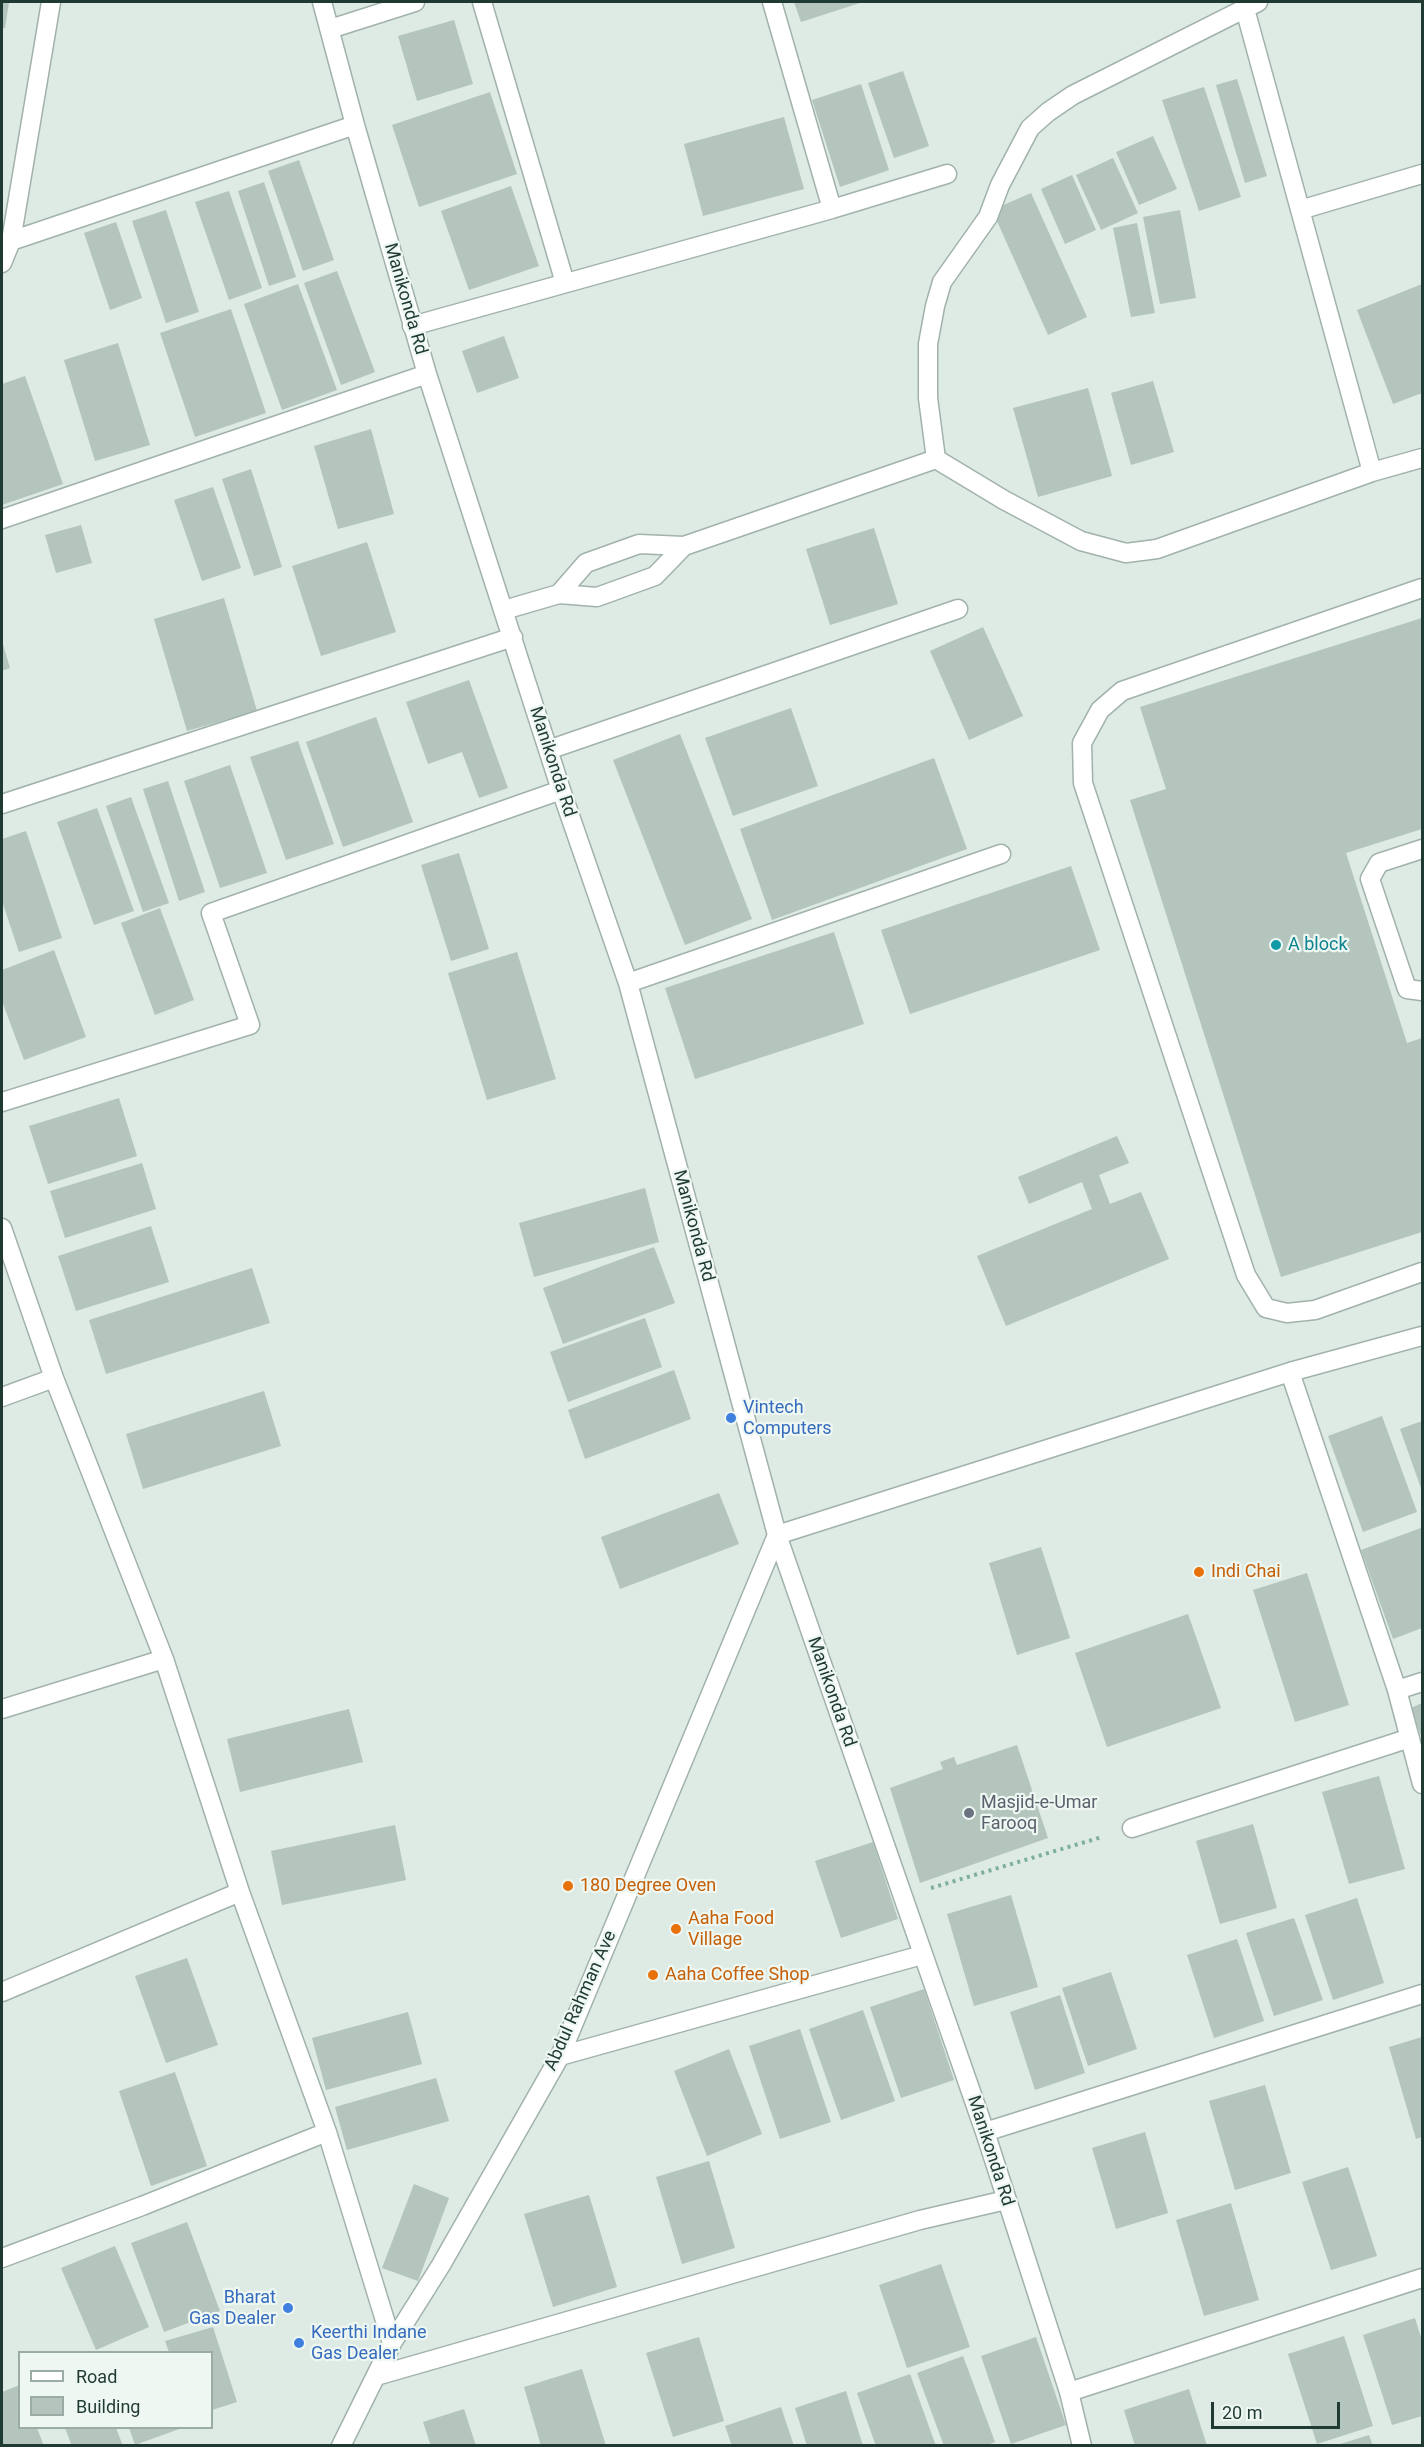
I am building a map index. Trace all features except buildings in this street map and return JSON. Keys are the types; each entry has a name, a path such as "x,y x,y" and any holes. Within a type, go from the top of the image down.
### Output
{"street":[{"path":"2,263 11,241 51,2"},
{"name":"Manikonda Rd","path":"322,2 412,326 561,790 628,983 777,1535 985,2132 1069,2392 1082,2445"},
{"path":"330,29 415,2"},
{"path":"482,2 565,283"},
{"path":"772,2 832,209"},
{"path":"936,459 928,398 928,355 935,306 942,282 987,217 1000,185 1030,128 1073,95 1251,5 1300,210 1372,472"},
{"path":"11,241 355,125"},
{"path":"412,326 832,209 947,174"},
{"path":"1300,210 1422,174"},
{"path":"2,519 427,374"},
{"path":"936,459 1004,500 1081,541 1126,553 1157,549 1372,472 1422,458"},
{"path":"559,594 586,563 639,544 684,546 936,459"},
{"path":"504,610 559,594 597,597 655,576 684,546"},
{"path":"1422,588 1122,691 1100,710 1082,743 1083,783 1246,1275 1266,1308 1287,1313 1315,1310 1422,1272"},
{"path":"548,750 958,609"},
{"path":"2,804 513,637"},
{"path":"2,1102 250,1025 211,913 561,790"},
{"path":"1422,849 1379,863 1370,879 1407,988 1422,991"},
{"path":"628,983 1000,854"},
{"path":"2,1228 54,1378 164,1659 240,1892 327,2132 392,2343"},
{"path":"777,1535 1290,1372 1422,1336"},
{"path":"1290,1372 1397,1690 1422,1784"},
{"path":"2,1397 54,1378"},
{"name":"Abdul Rahman Ave","path":"341,2445 392,2343 441,2265 560,2056 777,1535"},
{"path":"2,1709 164,1659"},
{"path":"1397,1690 1422,1682"},
{"path":"1132,1828 1410,1738"},
{"path":"2,1992 240,1892"},
{"path":"560,2056 922,1955"},
{"path":"985,2132 1422,1994"},
{"path":"2,2258 142,2206 327,2132"},
{"path":"376,2376 920,2220 1006,2200"},
{"path":"1069,2392 1422,2278"}],"path":[{"path":"902,1896 1132,1828"}],"place":[{"name":"A block","path":"1276,945"},
{"name":"Vintech Computers","path":"731,1418"},
{"name":"Indi Chai","path":"1199,1572"},
{"name":"Masjid-e-Umar Farooq","path":"969,1813"},
{"name":"180 Degree Oven","path":"568,1886"},
{"name":"Aaha Food Village","path":"676,1929"},
{"name":"Aaha Coffee Shop","path":"653,1975"},
{"name":"Bharat Gas Dealer","path":"288,2308"},
{"name":"Keerthi Indane Gas Dealer","path":"299,2343"}]}
